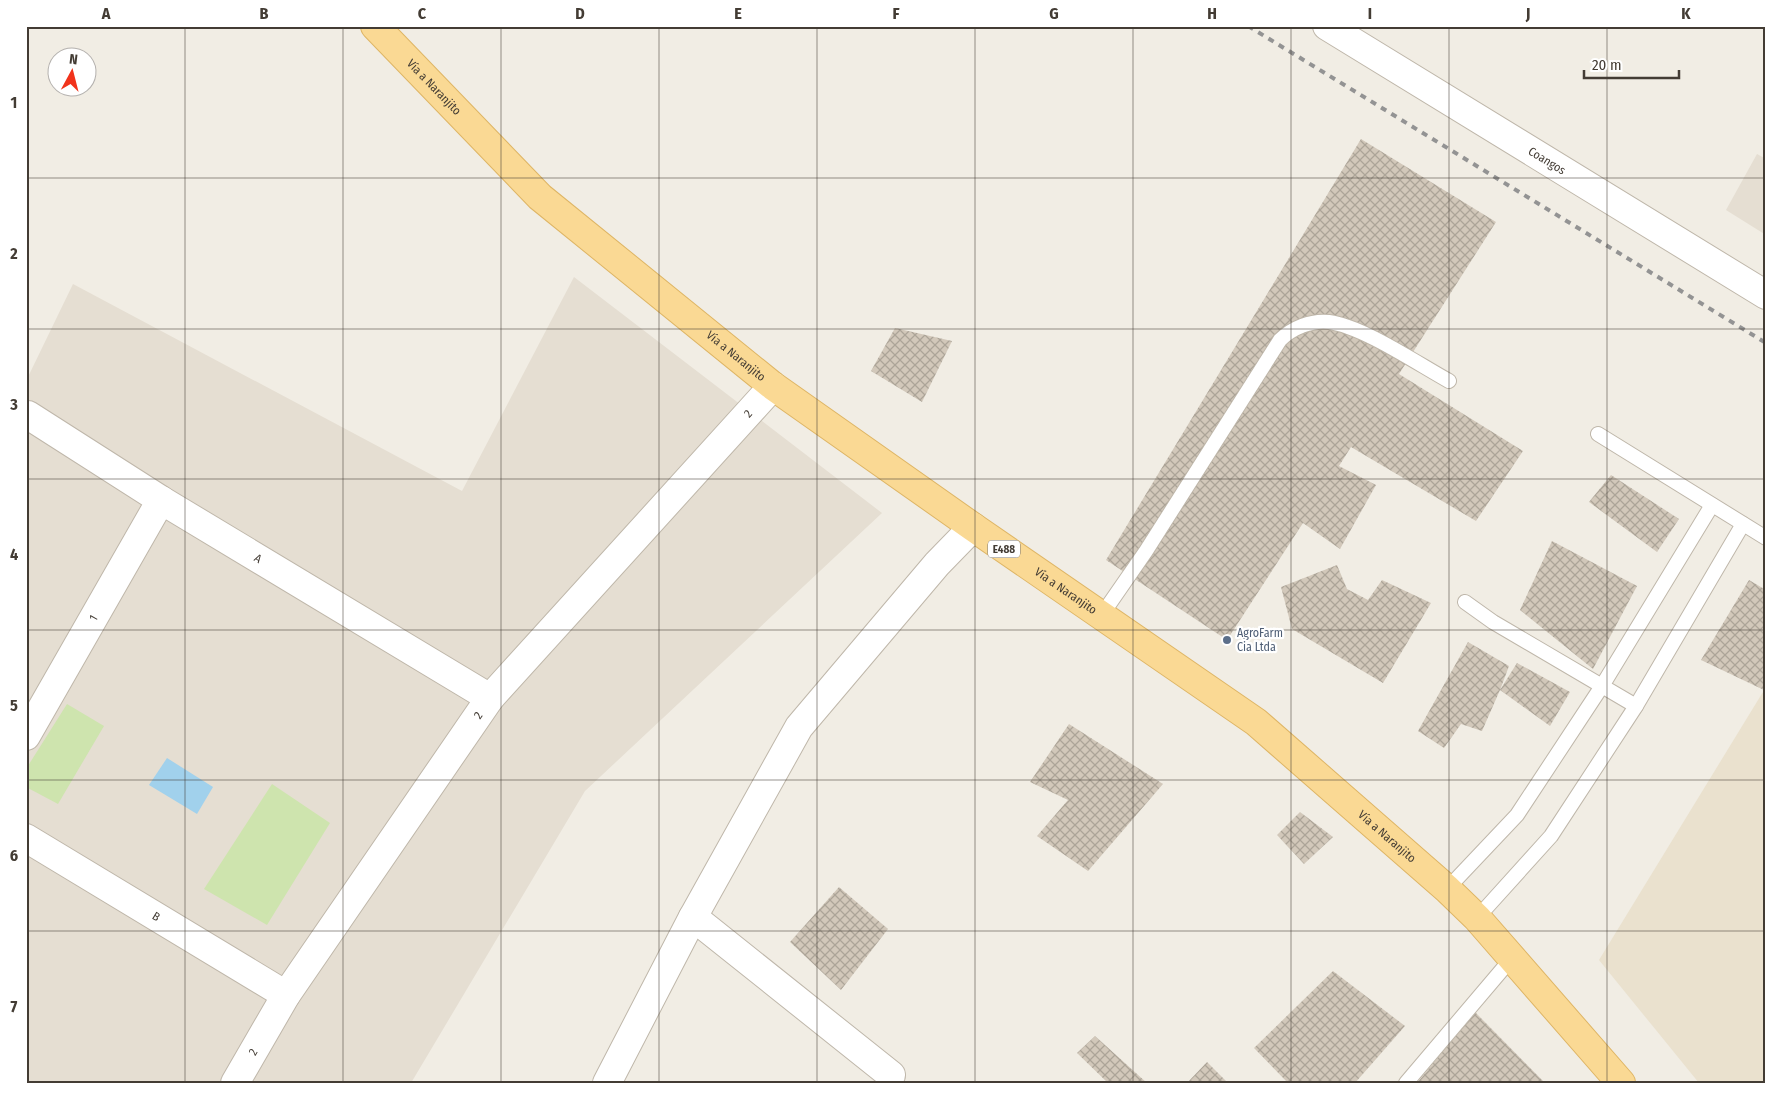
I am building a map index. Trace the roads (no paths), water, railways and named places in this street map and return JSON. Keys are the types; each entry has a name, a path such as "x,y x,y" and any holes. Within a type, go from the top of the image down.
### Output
{"main road":[{"name":"Vía a Naranjito","path":"375,26 540,197 773,386 972,527 1256,722 1447,889 1477,918 1621,1083"}],"street":[{"name":"Coangos","path":"1327,26 1766,295"},
{"name":"2","path":"234,1083 286,996 490,698 773,386"},
{"name":"A","path":"28,415 161,500 490,698"},
{"name":"1","path":"26,736 161,500"},
{"path":"607,1083 693,916 799,727 936,564 972,527"},
{"name":"B","path":"26,838 286,996"},
{"path":"693,916 891,1075"}],"lane":[{"path":"1101,616 1146,551 1280,340 1291,330 1327,321 1353,328 1449,381"},
{"path":"1598,434 1766,538"},
{"path":"1447,889 1517,815 1602,686 1712,505"},
{"path":"1477,918 1551,836 1636,706 1743,524"},
{"path":"1465,602 1493,622 1636,706"},
{"path":"1406,1083 1512,958"}],"water":[{"path":"167,758 213,787 197,814 149,785"}],"railway":[{"path":"1248,26 1766,343"}],"place":[{"name":"AgroFarm Cia Ltda","path":"1227,640"}]}
